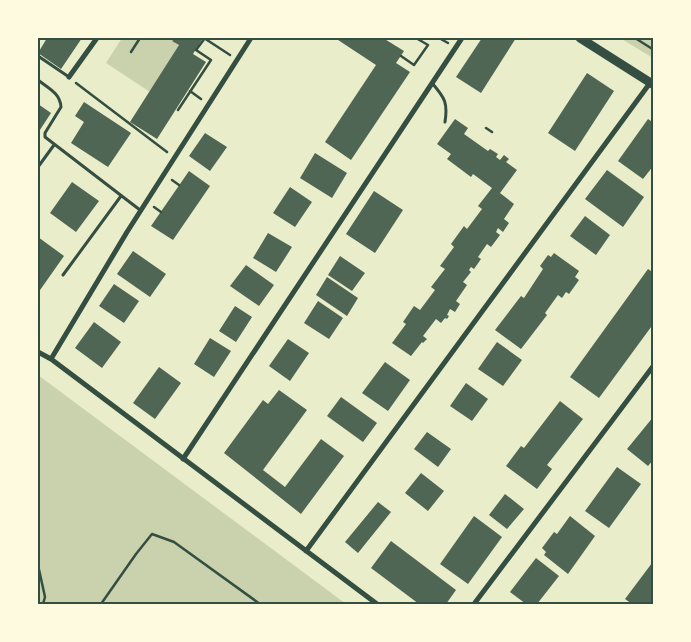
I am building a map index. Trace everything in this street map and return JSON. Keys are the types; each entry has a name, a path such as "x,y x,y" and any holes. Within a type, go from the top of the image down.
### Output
{"main road":[{"path":"580,38 652,84"}],"street":[{"path":"69,78 97,38"},
{"path":"51,359 141,210 251,38"},
{"path":"183,459 462,38"},
{"path":"306,551 652,84"},
{"path":"38,352 51,359 377,604"},
{"path":"474,604 654,365"}],"lane":[{"path":"38,56 69,78"},
{"path":"38,80 58,95 62,107 45,133 46,137 141,210"},
{"path":"432,83 444,97 445,122"},
{"path":"38,167 54,145"},
{"path":"63,275 121,196"}],"path":[{"path":"131,52 140,38"},
{"path":"178,110 211,60 196,50 205,38 237,60"},
{"path":"401,56 414,65 428,45 416,38"},
{"path":"635,38 654,50"},
{"path":"69,78 174,158"},
{"path":"486,128 492,132"},
{"path":"102,604 152,534 174,542 260,604"},
{"path":"38,565 45,597 43,604"}],"green space":[{"path":"122,38 174,38 173,41 179,45 150,92 106,63"},
{"path":"620,38 653,38 653,58"},
{"path":"38,375 42,378 346,604 38,604"}],"building":[{"path":"47,38 82,38 61,69 38,53"},
{"path":"175,38 203,38 193,54 206,62 157,139 130,122 179,45 172,41"},
{"path":"335,38 383,38 404,51 396,63 410,72 351,160 325,142 376,65"},
{"path":"482,38 516,38 481,93 456,77"},
{"path":"587,73 614,91 575,151 548,133"},
{"path":"84,102 131,133 108,167 71,143 84,122 75,116"},
{"path":"38,104 51,113 38,133"},
{"path":"455,119 468,128 464,134 488,151 490,149 498,154 496,157 500,160 504,155 509,159 506,162 517,170 500,193 514,204 504,219 509,223 503,232 498,228 496,232 500,235 491,247 487,244 478,257 481,259 474,269 471,267 469,270 471,272 463,282 467,285 456,301 460,304 455,312 450,309 447,315 449,316 441,323 436,319 423,336 427,339 422,342 411,356 392,343 406,324 403,322 414,306 420,310 435,290 431,287 445,269 440,266 454,247 451,244 464,226 467,229 482,209 478,206 492,188 473,174 471,177 447,159 451,154 437,144"},
{"path":"648,119 654,123 654,165 643,179 618,161"},
{"path":"205,133 227,147 210,171 189,156"},
{"path":"315,153 347,173 332,198 300,178"},
{"path":"607,170 644,197 623,227 585,199"},
{"path":"189,171 210,186 173,240 151,226"},
{"path":"72,182 99,201 76,232 50,213"},
{"path":"290,187 312,202 295,227 273,213"},
{"path":"374,191 403,210 375,253 346,234"},
{"path":"585,216 610,235 596,255 570,236"},
{"path":"268,233 292,247 276,272 253,258"},
{"path":"38,237 64,256 38,293"},
{"path":"133,251 166,274 150,297 117,274"},
{"path":"554,253 579,271 575,277 579,280 569,294 566,292 562,298 558,295 545,313 547,315 521,349 495,330 521,296 524,298 543,269 540,266 548,255 551,257"},
{"path":"340,256 365,273 352,291 328,275"},
{"path":"246,265 274,285 259,306 230,286"},
{"path":"648,269 654,273 654,323 599,398 570,377"},
{"path":"327,277 358,298 347,316 316,295"},
{"path":"114,284 139,301 124,323 99,306"},
{"path":"318,301 343,318 329,339 304,323"},
{"path":"235,306 252,317 236,342 219,331"},
{"path":"94,322 121,342 102,368 75,348"},
{"path":"210,338 231,351 214,377 194,364"},
{"path":"288,339 309,353 290,381 269,366"},
{"path":"497,342 522,360 503,386 478,369"},
{"path":"385,362 410,380 388,411 362,393"},
{"path":"159,367 181,383 155,419 133,403"},
{"path":"466,383 488,399 472,421 450,406"},
{"path":"279,390 307,410 263,470 285,487 321,439 344,456 301,514 224,453 263,400 268,404"},
{"path":"341,397 377,423 363,442 327,416"},
{"path":"560,401 583,419 547,465 552,469 537,489 506,466 521,446 524,448"},
{"path":"654,416 654,459 648,466 627,449"},
{"path":"427,432 451,449 438,467 414,449"},
{"path":"617,467 641,484 609,528 585,511"},
{"path":"421,473 444,491 428,511 405,493"},
{"path":"505,494 524,509 507,529 489,515"},
{"path":"378,502 391,512 358,553 345,542"},
{"path":"474,516 502,537 468,584 440,564"},
{"path":"570,516 595,536 568,574 544,555 546,552 542,548 554,532 557,534"},
{"path":"391,541 456,590 446,604 419,604 371,568"},
{"path":"536,558 559,576 537,604 526,604 510,592"},
{"path":"652,563 654,564 654,604 632,604 625,599"}]}
